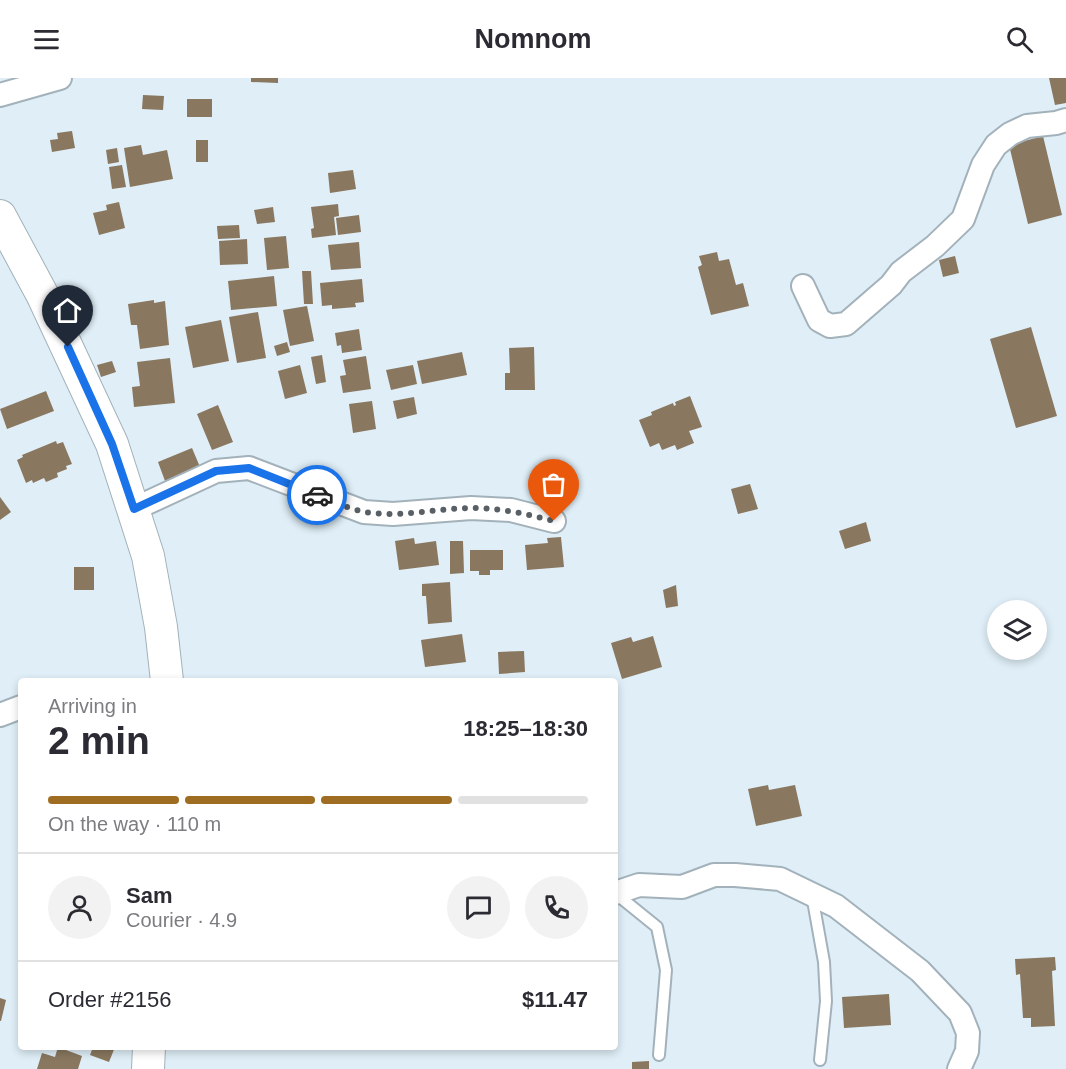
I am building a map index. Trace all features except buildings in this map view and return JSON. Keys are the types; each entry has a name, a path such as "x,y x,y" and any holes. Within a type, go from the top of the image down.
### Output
{"street":[{"path":"0,95 60,78"},
{"path":"803,286 819,320 830,326 846,324 891,285 901,272 963,219 983,165 996,145 1010,134 1027,126 1066,120"},
{"path":"0,216 76,363 112,444 148,556 164,678"},
{"path":"134,509 216,471 249,468 364,512 393,514 471,508 511,510 554,521"},
{"path":"0,715 18,708"},
{"path":"618,892 639,885 682,887 714,875 735,875 780,879 836,906 920,971 960,1013 968,1033 967,1051 959,1069"},
{"path":"148,1069 149,1050"}],"lane":[{"path":"812,894 824,962 826,1001 820,1060"},
{"path":"618,895 657,927 666,970 659,1055"}],"way so far":[{"path":"317,495 364,512 393,514 471,508 511,510 554,521"}],"route":[{"path":"68,347 112,444 134,509 216,471 249,468 317,495"}]}
